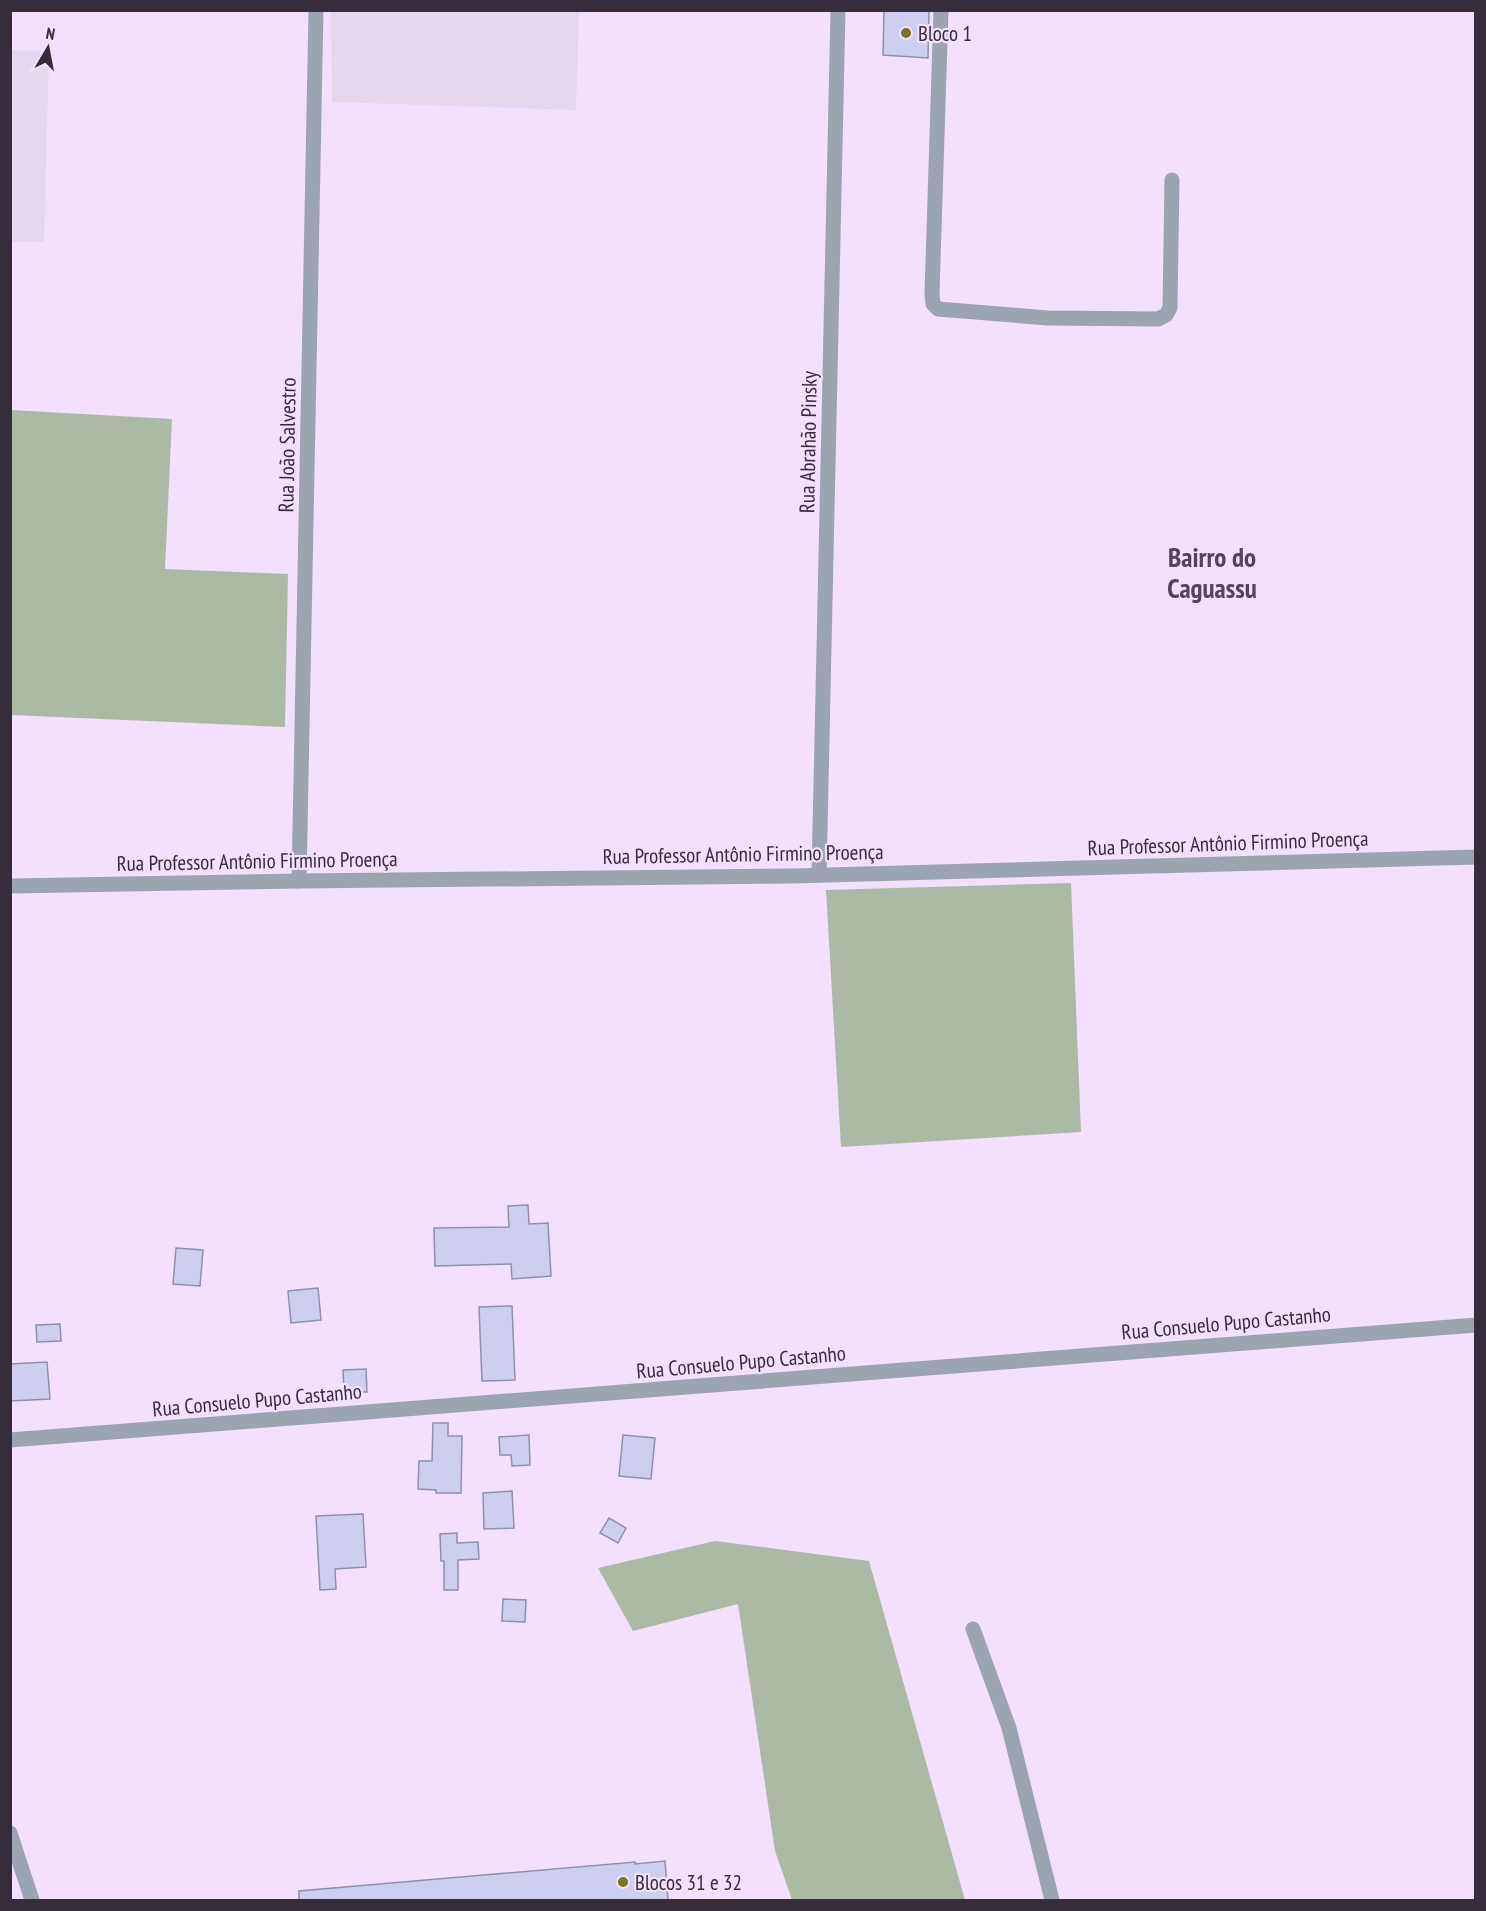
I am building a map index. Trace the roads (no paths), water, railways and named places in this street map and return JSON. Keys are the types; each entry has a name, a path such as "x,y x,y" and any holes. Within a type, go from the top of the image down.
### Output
{"street":[{"name":"Rua João Salvestro","path":"299,880 316,10"},
{"name":"Rua Abrahão Pinsky","path":"819,875 838,10"},
{"path":"941,10 932,293 933,304 938,309 1048,318 1158,319 1166,315 1170,308 1172,280 1173,180"},
{"name":"Rua Professor Antônio Firmino Proença","path":"10,886 299,880 819,875 1476,857"},
{"name":"Rua Consuelo Pupo Castanho","path":"10,1440 1476,1325"},
{"path":"973,1629 1009,1728 1052,1900"},
{"path":"10,1833 32,1900"}],"place":[{"name":"Bloco 1","path":"906,33"},
{"name":"Blocos 31 e 32","path":"623,1882"}],"district":[{"name":"Bairro do Caguassu","path":"1212,572"}]}
